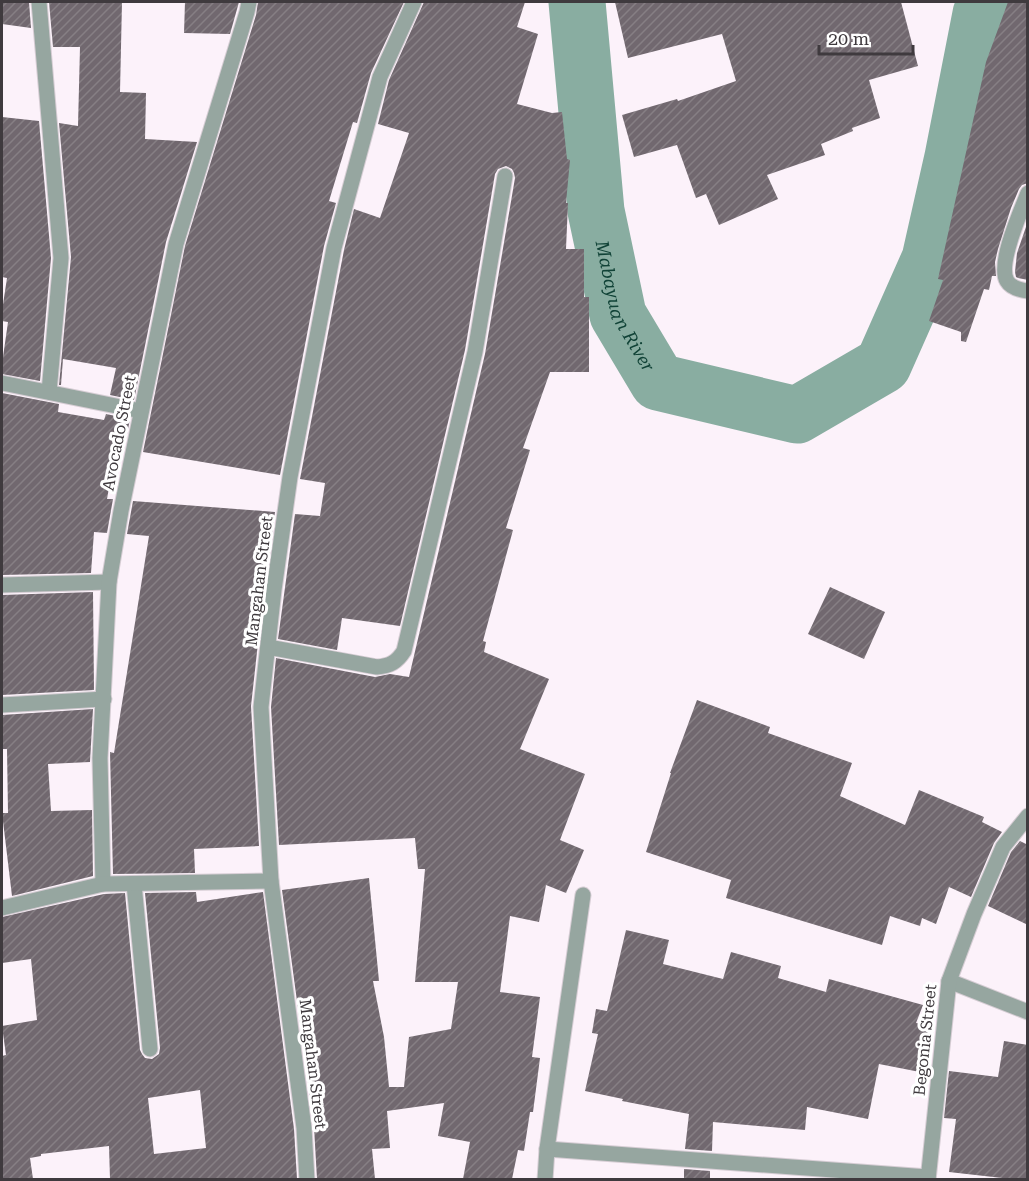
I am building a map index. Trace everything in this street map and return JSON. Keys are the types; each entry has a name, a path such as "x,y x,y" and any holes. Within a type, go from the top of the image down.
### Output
{"street":[{"path":"39,2 61,258 49,392"},
{"name":"Avocado Street","path":"103,884 100,758 109,582 121,511 176,244 249,2"},
{"name":"Mangahan Street","path":"307,1179 304,1128 271,881 261,707 290,477 334,248 380,77 414,2"},
{"path":"268,647 377,667 387,666 398,660 404,651 475,352 505,176"},
{"path":"1028,193 1007,249 1004,270 1007,282 1017,290 1028,291"},
{"path":"2,383 141,411"},
{"path":"2,585 109,582"},
{"path":"2,705 104,699"},
{"name":"Begonia Street","path":"928,1178 949,981 974,914 1003,847 1028,816"},
{"path":"2,908 103,884 271,881"},
{"path":"134,884 150,1049"},
{"path":"545,1179 547,1149 583,896"},
{"path":"949,981 1028,1012"},
{"path":"547,1149 928,1178"}],"building":[{"path":"2,2 29,2 31,28 2,24"},
{"path":"49,2 122,2 120,92 146,93 145,139 197,142 166,242 134,400 110,395 116,368 63,359 61,385 59,385 71,257 59,123 78,126 80,47 53,47"},
{"path":"185,2 239,2 230,34 184,33"},
{"path":"258,2 404,2 371,73 357,123 353,122 329,201 336,203 324,246 280,475 143,452 185,246 256,15"},
{"path":"424,2 525,2 517,27 538,34 517,104 552,113 562,112 567,159 570,160 566,203 568,203 566,249 584,249 584,297 589,297 589,372 550,372 523,448 530,450 506,528 513,530 483,641 486,642 484,652 549,679 520,749 585,774 560,840 584,850 566,893 546,885 539,922 510,916 500,992 540,997 532,1057 540,1058 533,1112 530,1112 524,1151 518,1150 512,1179 463,1179 470,1142 438,1136 444,1103 387,1111 390,1148 372,1149 375,1179 317,1179 314,1127 282,890 369,878 379,981 373,981 384,1037 389,1087 404,1087 409,1037 451,1029 458,982 415,982 425,869 418,869 415,838 279,845 271,707 276,658 375,677 390,674 409,677 485,354 515,178 512,169 506,166 498,169 495,174 465,350 400,626 342,618 337,650 278,639 295,514 320,516 325,483 300,479 344,250 354,209 380,218 409,133 378,124 389,80"},
{"path":"615,2 901,2 918,66 869,80 880,118 852,128 853,131 821,144 825,155 767,175 778,199 719,225 706,194 696,198 677,145 634,157 622,115 677,99 678,101 736,81 722,34 628,58"},
{"path":"1008,2 1028,2 1028,183 1019,189 1011,208 995,262 996,276 992,276 989,290 984,289 966,342 961,341 961,332 929,321 943,280 938,279 986,62"},
{"path":"2,117 39,121 51,258 40,381 2,374 8,322 2,321 7,278 2,277"},
{"path":"1028,221 1028,280 1016,277 1015,272 1017,253"},
{"path":"2,393 59,404 58,412 104,420 106,414 130,419 124,449 116,448 107,499 113,499 107,533 94,532 91,573 2,575"},
{"path":"133,501 275,512 251,706 259,846 194,849 195,873 113,874 110,752 114,753 149,536 127,534"},
{"path":"830,587 885,612 864,659 808,634"},
{"path":"93,592 94,690 2,695 2,595"},
{"path":"697,700 770,727 768,733 852,763 840,796 905,825 919,790 984,817 982,822 1002,832 994,843 971,897 949,887 936,924 922,918 920,926 890,916 882,945 726,898 731,880 646,852 670,773"},
{"path":"93,709 90,762 48,764 51,811 92,810 93,876 12,896 2,813 8,813 7,749 2,749 2,715"},
{"path":"1020,841 1028,845 1028,925 988,906 1011,852"},
{"path":"196,892 197,902 263,892 294,1129 297,1179 110,1179 109,1146 41,1154 41,1156 30,1158 33,1179 2,1179 2,1056 6,1055 2,1026 37,1020 31,959 2,963 2,917 104,894 125,893 140,1050 145,1058 152,1059 159,1054 160,1048 145,893","holes":["200,1090 206,1148 154,1154 148,1098"]},
{"path":"626,930 669,940 663,964 723,979 731,952 781,966 778,978 826,992 829,979 923,1005 916,1023 929,1025 920,1072 879,1064 868,1119 807,1107 805,1130 713,1122 712,1151 685,1149 689,1114 585,1091 598,1034 592,1033 596,1009 607,1011"},
{"path":"1004,1041 1028,1045 1028,1179 949,1172 956,1119 944,1118 949,1071 998,1077"},
{"path":"684,1169 710,1171 710,1179 684,1179"}],"waterway":[{"name":"Mabayuan River","path":"577,2 596,211 618,315 658,382 797,415 883,365 930,259 981,14 986,2"}]}
